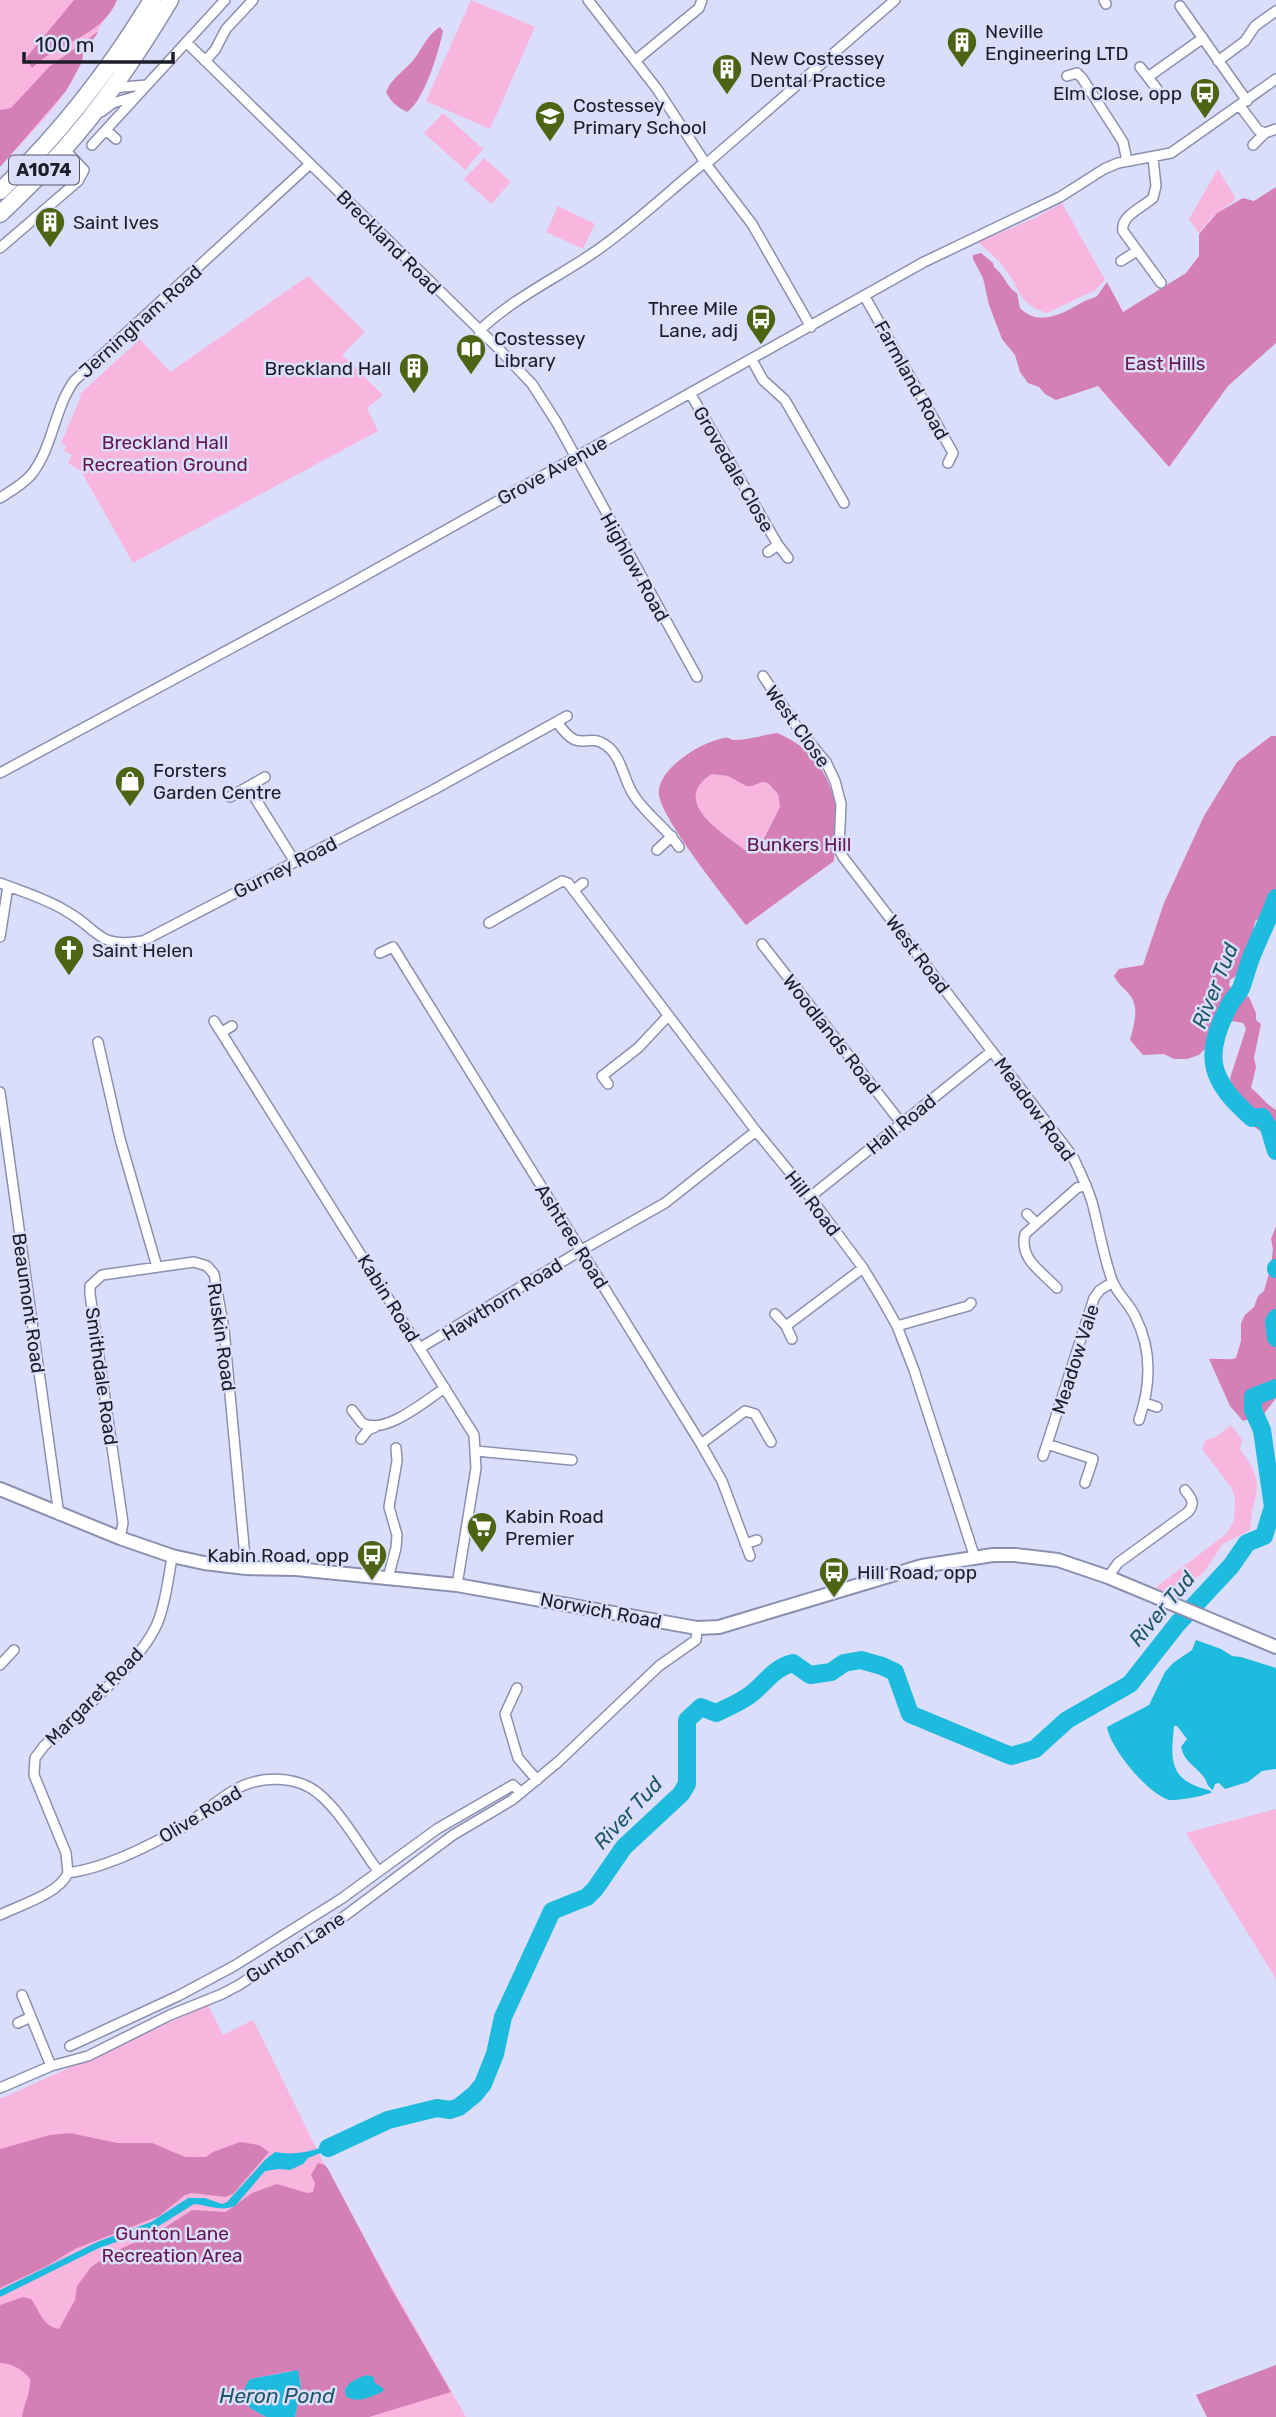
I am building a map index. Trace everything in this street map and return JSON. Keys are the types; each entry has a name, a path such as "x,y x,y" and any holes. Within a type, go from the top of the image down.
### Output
{"highway":[{"name":"A1074","path":"0,191 65,123 105,72 152,0"},
{"name":"A1074","path":"0,214 85,124 170,0"},
{"name":"A1074","path":"65,123 79,117 103,89 112,88"}],"street":[{"path":"93,145 225,0"},
{"path":"205,61 215,50 226,29 253,0"},
{"path":"588,0 636,61 706,163 752,224 811,327"},
{"path":"636,61 699,8 702,0"},
{"path":"479,331 516,302 619,234 706,163 895,0"},
{"path":"1180,6 1218,61 1258,130 1265,133"},
{"path":"1218,61 1245,41 1255,26 1276,11"},
{"path":"1148,77 1203,38"},
{"name":"Breckland Road","path":"186,42 532,384 557,423 574,457"},
{"path":"1140,67 1157,89"},
{"path":"1067,76 1077,73 1082,78 1123,142 1127,161"},
{"name":"Grove Avenue","path":"0,773 327,596 966,240 1060,198 1104,169 1127,161 1171,153 1276,79"},
{"path":"112,88 147,85"},
{"path":"85,124 113,103 137,96"},
{"path":"1253,145 1265,133 1276,129"},
{"path":"106,130 116,139"},
{"path":"0,248 84,173 64,149"},
{"path":"1153,158 1156,186 1153,198 1125,219 1122,225 1123,231 1161,283"},
{"name":"Jerningham Road","path":"0,498 19,486 36,466 66,392 74,381 310,164"},
{"path":"1121,261 1137,251"},
{"name":"Farmland Road","path":"865,297 953,453 948,464"},
{"path":"752,360 763,380 785,400 844,503"},
{"name":"Grovedale Close","path":"691,393 788,558"},
{"name":"Highlow Road","path":"574,457 697,677"},
{"name":"Grovedale Close","path":"768,552 778,545"},
{"name":"West Close","path":"763,676 797,727 826,762 835,781 841,804 839,849 843,857"},
{"name":"Gurney Road","path":"4,885 44,899 70,913 101,939 125,944 143,941 468,772 566,716"},
{"path":"557,722 573,741 594,741 608,746 636,799 680,847"},
{"path":"230,797 265,777"},
{"path":"248,787 295,862"},
{"path":"657,850 672,836"},
{"name":"West Road","path":"843,857 992,1051"},
{"name":"Hill Road","path":"492,917 562,881 574,890 863,1268 897,1326 914,1370 975,1559"},
{"path":"574,890 583,883"},
{"path":"0,937 4,885"},
{"name":"Woodlands Road","path":"762,944 902,1124"},
{"name":"Ashtree Road","path":"380,953 393,947 701,1444 722,1481 750,1556"},
{"path":"608,1084 603,1076 638,1048 668,1016"},
{"name":"Kabin Road","path":"214,1021 474,1435 476,1468 457,1586"},
{"path":"222,1032 232,1026"},
{"path":"98,1042 120,1139 158,1267"},
{"name":"Hall Road","path":"810,1198 992,1051"},
{"name":"Meadow Road","path":"992,1051 1057,1134 1073,1157 1086,1185 1112,1282 1134,1313 1144,1336 1149,1368 1145,1404 1139,1420"},
{"name":"Beaumont Road","path":"0,1092 59,1515"},
{"name":"Hawthorn Road","path":"420,1348 665,1203 756,1131"},
{"path":"1057,1288 1024,1254 1025,1234 1077,1188 1086,1185"},
{"path":"1027,1214 1036,1223"},
{"name":"Ruskin Road","path":"158,1267 194,1262 207,1266 214,1274 224,1329 246,1567"},
{"name":"Smithdale Road","path":"120,1538 123,1523 90,1286 102,1275 158,1267"},
{"path":"786,1326 863,1268"},
{"name":"Meadow Vale","path":"1043,1457 1094,1298 1112,1282"},
{"path":"897,1326 971,1303"},
{"path":"775,1314 786,1326 792,1339"},
{"path":"361,1439 368,1430 400,1418 446,1388"},
{"path":"1145,1404 1157,1407"},
{"path":"352,1410 362,1423 377,1426"},
{"path":"701,1444 745,1411 755,1414 771,1442"},
{"path":"1047,1444 1104,1463"},
{"path":"388,1578 397,1535 389,1507 397,1461 396,1448"},
{"path":"476,1451 572,1460"},
{"path":"1085,1483 1093,1459"},
{"name":"Norwich Road","path":"0,1489 59,1515 172,1556 246,1567 296,1569 457,1586 697,1628 719,1627 922,1566 993,1555 1058,1560 1179,1605 1276,1647"},
{"path":"1108,1577 1118,1563 1188,1512 1192,1507 1192,1500 1185,1490"},
{"path":"745,1544 757,1540"},
{"name":"Margaret Road","path":"68,1872 66,1853 34,1775 35,1758 144,1647 159,1619 172,1556"},
{"name":"Gunton Lane","path":"0,2088 51,2066 95,2053 170,2015 222,1994 346,1915 453,1835 492,1814 537,1780 659,1666 696,1640 697,1628"},
{"path":"1,1661 14,1650"},
{"path":"517,1688 505,1714 519,1758 537,1780"},
{"name":"Olive Road","path":"68,1872 94,1869 173,1833 238,1788 263,1780 283,1779 300,1783 319,1794 377,1871"},
{"name":"Gunton Lane","path":"71,2046 178,1996 234,1966 341,1899 437,1829 499,1792 513,1785 521,1793"},
{"path":"0,1915 55,1889 65,1880 68,1872"},
{"path":"22,1995 51,2066"},
{"path":"18,2023 31,2017"}],"green space":[{"path":"0,0 117,0 83,54 78,69 60,99 0,167"},
{"path":"74,0 117,0 110,12 91,31 42,59 32,68 26,58"},
{"path":"471,0 535,27 490,129 426,101"},
{"path":"440,27 443,31 430,75 419,98 407,112 395,104 386,92"},
{"path":"99,31 83,54 82,62 66,91 0,167 0,110 11,108 49,67"},
{"path":"443,113 483,149 465,170 424,133"},
{"path":"484,158 511,182 491,204 464,179"},
{"path":"1218,169 1235,197 1234,201 1213,216 1199,233 1189,219"},
{"name":"East Hills","path":"1276,187 1276,343 1228,386 1169,467 1098,386 1056,400 1039,387 1028,383 1020,372 1015,355 1002,339 973,255 981,253 993,263 1017,293 1020,308 1027,314 1043,318 1066,311 1097,296 1107,282 1123,312 1186,273 1199,256 1199,234 1217,213 1243,198 1254,201"},
{"path":"1062,203 1105,280 1095,290 1047,313 1026,301 1003,266 978,242 1035,218"},
{"path":"558,206 595,224 583,249 546,232"},
{"name":"Breckland Hall Recreation Ground","path":"308,276 365,332 342,355 383,395 367,408 378,431 133,563 81,471 68,463 72,455 64,451 66,447 61,443 81,396 79,395 140,339 170,372"},
{"name":"Bunkers Hill","path":"777,733 809,754 830,786 837,824 834,861 746,925 671,823 659,795 660,785 672,767 704,745 724,738 739,740","holes":["712,774 728,776 746,786 768,783 778,794 780,807 760,846 752,852 745,850 713,826 697,805 696,795 700,784"]},
{"path":"1271,736 1276,736 1276,916 1256,920 1245,970 1230,980 1229,985 1249,997 1256,1020 1261,1024 1251,1088 1276,1110 1276,1142 1237,1115 1230,1078 1246,1029 1243,1023 1232,1021 1199,1055 1187,1059 1174,1059 1164,1054 1143,1055 1130,1040 1135,1016 1134,1004 1114,976 1119,969 1143,965 1164,903 1204,816 1237,762"},
{"path":"712,774 728,776 746,786 768,783 778,794 780,807 759,846 752,852 745,850 713,826 697,805 696,795 700,784"},
{"path":"1276,1226 1276,1398 1264,1414 1243,1421 1230,1406 1209,1359 1236,1358 1241,1341 1241,1323 1264,1291 1271,1266 1271,1239"},
{"path":"1231,1425 1242,1440 1240,1449 1250,1464 1257,1483 1250,1530 1223,1544 1204,1572 1193,1581 1185,1580 1179,1584 1177,1597 1155,1588 1226,1534 1234,1521 1235,1497 1231,1487 1202,1449 1206,1440 1216,1437"},
{"path":"1276,1809 1276,1979 1186,1833"},
{"name":"Gunton Lane Recreation Area","path":"208,2005 223,2035 253,2020 339,2194 466,2417 0,2417 0,2099"},
{"path":"70,2133 117,2143 152,2143 185,2157 206,2157 240,2142 259,2145 269,2152 233,2194 225,2197 192,2193 185,2195 159,2216 75,2249 47,2266 0,2288 0,2149 50,2135"},
{"path":"318,2163 328,2169 392,2290 451,2392 369,2417 295,2417 301,2387 300,2378 290,2371 250,2379 246,2402 250,2408 266,2417 22,2417 30,2379 17,2368 0,2363 0,2305 23,2297 31,2299 45,2321 59,2329 75,2300 77,2286 91,2267 114,2252 161,2230 192,2210 226,2212 252,2193 277,2184 307,2193 313,2192 315,2183 311,2175"},
{"path":"1276,2365 1276,2417 1207,2417 1196,2395"}],"water":[{"path":"1196,1640 1232,1656 1276,1668 1276,1769 1262,1771 1248,1782 1225,1789 1219,1783 1215,1784 1213,1790 1184,1756 1181,1747 1187,1739 1177,1726 1174,1726 1172,1753 1180,1776 1212,1792 1169,1800 1151,1789 1131,1769 1115,1746 1107,1727 1149,1705 1165,1672 1192,1650"},
{"path":"348,2139 290,2170 265,2171 235,2206 220,2208 194,2204 154,2229 99,2248 0,2297 0,2290 97,2242 151,2222 188,2198 205,2198 222,2204 227,2202 275,2152 303,2152"},
{"name":"Heron Pond","path":"298,2370 301,2387 295,2417 266,2417 250,2408 245,2393 250,2379"},
{"path":"367,2375 374,2377 374,2382 384,2389 382,2392 359,2400 346,2396 345,2389 350,2384"}],"waterway":[{"name":"River Tud","path":"1276,898 1241,988 1221,1024 1213,1054 1219,1080 1252,1118 1262,1117 1269,1128 1276,1151"},
{"name":"River Tud","path":"1276,1318 1276,1338"},
{"name":"River Tud","path":"328,2148 388,2120 437,2108 450,2110 459,2107 475,2094 483,2084 495,2054 503,2017 552,1911 587,1897 624,1847 681,1794 687,1784 687,1720 701,1707 716,1713 753,1693 786,1665 793,1663 810,1675 831,1672 844,1663 861,1660 895,1672 910,1714 1011,1756 1035,1749 1067,1720 1130,1684 1178,1623 1231,1566 1247,1543 1264,1536 1273,1507 1262,1430 1253,1410 1253,1397 1276,1388"}],"place":[{"name":"Neville Engineering LTD","path":"962,69"},
{"name":"New Costessey Dental Practice","path":"727,96"},
{"name":"Elm Close, opp","path":"1205,120"},
{"name":"Costessey Primary School","path":"550,143"},
{"name":"Saint Ives","path":"50,249"},
{"name":"Three Mile Lane, adj","path":"761,346"},
{"name":"Costessey Library","path":"471,376"},
{"name":"Breckland Hall","path":"414,395"},
{"name":"Forsters Garden Centre","path":"130,808"},
{"name":"Saint Helen","path":"69,977"},
{"name":"Kabin Road Premier","path":"482,1554"},
{"name":"Kabin Road, opp","path":"372,1582"},
{"name":"Hill Road, opp","path":"834,1599"}]}
